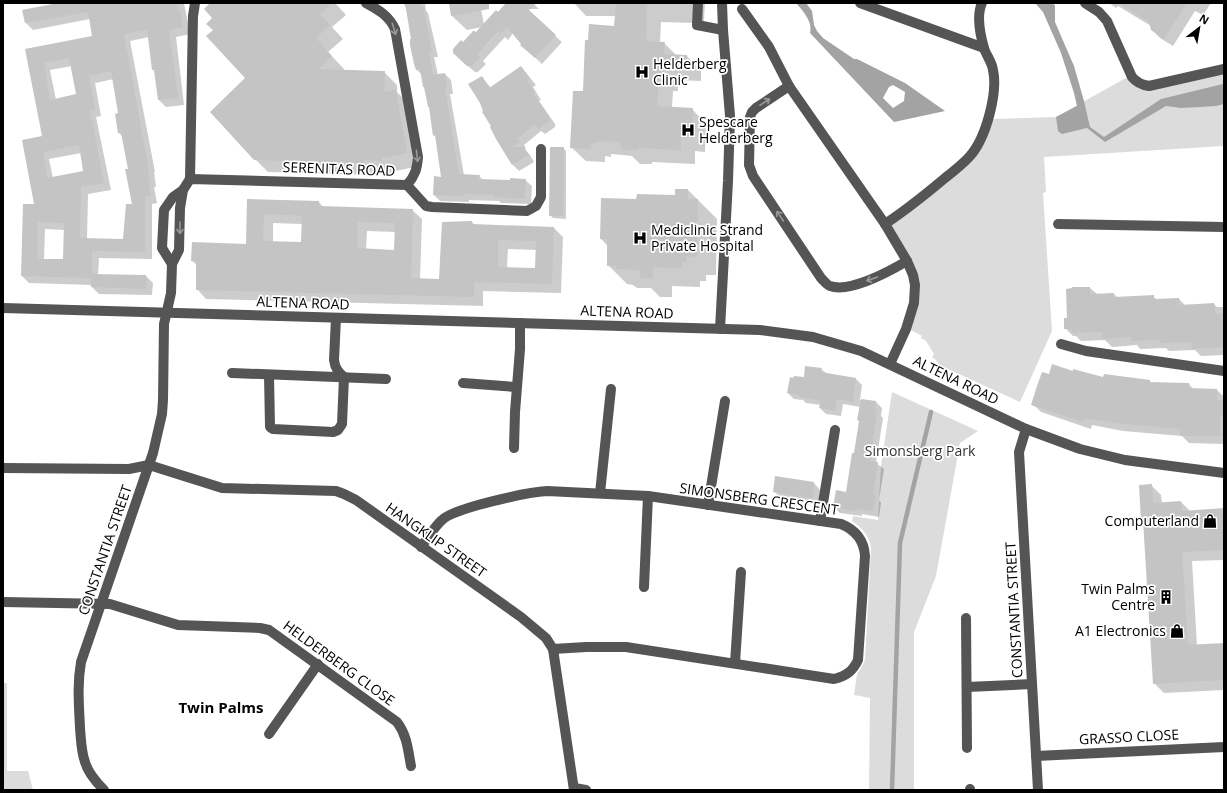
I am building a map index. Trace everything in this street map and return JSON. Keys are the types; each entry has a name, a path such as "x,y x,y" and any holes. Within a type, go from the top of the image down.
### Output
{"street":[{"path":"167,313 171,293 172,264 179,250 180,208 183,190 190,179 193,16 195,3"},
{"name":"SERENITAS ROAD","path":"190,179 407,185 412,180 417,169 418,157 395,29 392,21 388,17 366,3"},
{"path":"698,3 697,25 723,30"},
{"path":"720,329 730,116 722,3"},
{"path":"860,3 984,48"},
{"path":"885,224 927,194 971,156 976,149 989,119 994,90 993,70 984,48 979,14 982,3"},
{"path":"1085,3 1104,16 1132,77 1142,85 1149,86 1224,69"},
{"path":"742,9 769,47 789,86 885,224 907,261 913,275 915,285 914,303 906,329 890,364"},
{"path":"789,86 752,112 750,117 749,165 753,176 821,278 830,286 840,288 848,287 886,274 907,261"},
{"path":"407,185 426,206 527,211 536,206 541,198 541,149"},
{"path":"172,264 162,248 164,210 173,196 183,190"},
{"path":"1058,224 1224,227"},
{"name":"ALTENA ROAD","path":"3,308 760,330 814,337 861,351 1026,430 1075,448 1142,463 1224,474"},
{"name":"CONSTANTIA STREET","path":"104,790 97,784 85,762 82,748 78,689 81,662 149,465 160,427 162,414 164,324 167,313"},
{"path":"336,318 334,360 338,373 344,377"},
{"path":"514,448 516,387 520,349 520,323"},
{"path":"1061,344 1086,351 1224,371"},
{"path":"232,373 386,379"},
{"path":"269,374 270,427 273,429 333,432 338,430 342,424 344,377"},
{"path":"463,383 516,387"},
{"path":"600,493 611,389"},
{"path":"708,505 725,401"},
{"path":"820,521 835,430"},
{"name":"CONSTANTIA STREET","path":"1026,430 1019,452 1038,790"},
{"path":"3,468 129,469 149,465"},
{"name":"HANGKLIP STREET","path":"149,465 222,488 327,491 340,493 356,500 521,617 546,638 553,649 574,789"},
{"name":"SIMONSBERG CRESCENT","path":"421,547 443,519 454,512 532,492 559,491 648,496 820,521 847,526 857,534 863,544 864,563 859,654 856,665 842,677 834,679 626,647 553,649"},
{"path":"644,587 648,496"},
{"path":"736,663 741,572"},
{"name":"HELDERBERG CLOSE","path":"3,602 110,604 178,625 260,628 276,634 397,722 402,728 406,737 411,766"},
{"path":"966,618 967,748"},
{"path":"269,734 318,664"},
{"path":"967,687 1032,684"},
{"name":"GRASSO CLOSE","path":"1036,756 1224,746"},
{"path":"574,789 586,790"}],"green space":[{"path":"1224,69 1224,146 1044,157 1046,192 1043,193 1052,331 1020,402 939,365 932,357 934,354 926,341 921,338 922,336 907,328 916,285 888,224 959,167 990,119 1056,117 1124,79 1131,77 1142,85"},
{"name":"Simonsberg Park","path":"892,392 978,431 960,443 936,576 914,632 914,790 869,790 870,698 854,695 857,674 865,659 871,549 869,540 865,533 852,521 853,516 878,520 881,466"},
{"path":"3,683 7,683 7,771 28,771 33,790 3,790"}],"shaded area":[{"path":"796,3 806,3 812,11 814,25 823,38 854,59 857,59 905,83 945,111 894,122 810,33 811,29 809,21","holes":["893,85 905,92 904,101 893,108 883,98 889,87"]},
{"path":"1035,3 1051,3 1055,5 1055,22 1074,66 1090,127 1104,137 1161,99 1223,84 1224,104 1216,106 1181,108 1166,106 1105,142 1087,128 1062,134 1058,131 1056,117 1077,106 1061,53 1043,12"}],"building":[{"path":"58,3 177,3 177,11 180,10 183,27 169,30 178,98 158,100 154,70 152,70 147,30 124,34 150,180 148,180 151,196 145,197 145,252 92,251 92,274 146,275 146,289 91,287 91,278 21,276 23,204 34,204 22,140 42,136 25,49 92,36 88,12 25,23 22,10","holes":["69,58 76,94 50,100 44,63","111,71 118,113 115,114 118,133 121,133 128,169 125,169 132,204 126,204 123,239 80,238 81,187 104,183 90,110 95,109 89,76","79,145 83,171 47,178 43,152","38,222 64,223 63,259 37,259"]},
{"path":"210,3 332,3 320,14 330,25 316,38 332,56 318,69 385,71 384,92 396,90 407,153 382,158 382,161 364,160 364,163 254,160 210,112 245,78 206,36 213,30 206,24 212,18 204,9"},
{"path":"405,3 420,3 421,6 423,6 432,51 429,51 433,75 445,73 447,88 445,88 459,174 480,175 479,179 526,179 525,199 494,197 494,195 433,195 434,176 441,177 435,135 433,136 429,107 423,87 420,69 416,70 414,64"},
{"path":"449,3 489,3 489,9 451,16"},
{"path":"506,3 536,3 529,10 556,35 535,58 520,45 521,44 507,27 500,34 498,31 477,54 480,57 472,66 467,66 453,53 453,49 461,40 463,42 474,30 475,33 496,10 498,12"},
{"path":"616,3 647,3 646,41 665,42 664,54 687,55 687,67 664,66 664,77 659,77 657,106 693,108 691,138 681,137 681,150 638,148 638,150 624,150 618,142 597,141 597,143 591,143 591,149 570,148 573,91 583,91 585,40 588,40 589,24 614,26"},
{"path":"1118,3 1187,3 1164,39 1151,30 1149,22"},
{"path":"521,66 530,78 527,80 535,93 533,94 549,116 549,121 538,129 535,124 518,138 520,141 512,147 524,147 529,155 512,165 496,139 490,127 491,126 482,112 480,103 468,84 482,76 489,88"},
{"path":"550,147 564,147 563,216 549,216"},
{"path":"675,189 688,189 688,199 698,199 697,257 687,256 687,262 682,262 682,268 653,267 653,278 640,278 640,270 616,269 617,266 607,266 607,239 600,239 601,198 636,199 637,194 675,195"},
{"path":"247,199 319,201 319,206 413,209 411,278 439,279 442,222 472,221 472,224 554,227 552,284 474,282 474,297 196,290 196,261 191,261 192,242 246,244","holes":["264,214 302,216 301,242 263,241","358,222 395,223 394,250 357,248","498,240 536,241 535,268 498,267"]},
{"path":"1072,287 1090,287 1090,294 1114,293 1114,297 1154,295 1154,299 1179,298 1180,305 1214,303 1215,314 1224,313 1224,347 1192,349 1191,342 1160,343 1160,340 1131,341 1131,337 1103,339 1102,332 1072,333 1071,329 1064,329 1064,318 1067,318 1066,289"},
{"path":"1052,364 1073,371 1073,369 1103,377 1104,374 1150,380 1150,382 1189,383 1189,388 1217,389 1217,400 1223,400 1223,416 1220,416 1220,436 1180,436 1180,429 1115,423 1084,418 1083,422 1031,405 1042,372 1049,374"},
{"path":"805,366 822,368 821,372 856,378 853,402 837,399 835,411 819,408 821,401 787,393 790,377 804,377"},
{"path":"861,399 876,401 875,410 877,411 870,461 878,462 873,495 876,495 873,511 856,509 856,511 833,507 836,490 846,492 852,453 854,453 859,421 857,420"},
{"path":"775,476 814,482 812,498 773,492"},
{"name":"Twin Palms Centre","path":"1152,484 1153,503 1181,501 1182,511 1224,508 1224,550 1182,552 1188,645 1224,643 1224,680 1153,684 1143,520 1141,520 1139,485"}],"waterway":[{"path":"892,790 900,543 931,412"}],"place":[{"name":"Helderberg Clinic","path":"642,72"},
{"name":"Spescare Helderberg","path":"688,130"},
{"name":"Mediclinic Strand Private Hospital","path":"640,238"},
{"name":"Computerland","path":"1210,521"},
{"name":"Twin Palms Centre","path":"1166,597"},
{"name":"A1 Electronics","path":"1177,631"}],"district":[{"name":"Twin Palms","path":"221,708"}]}
